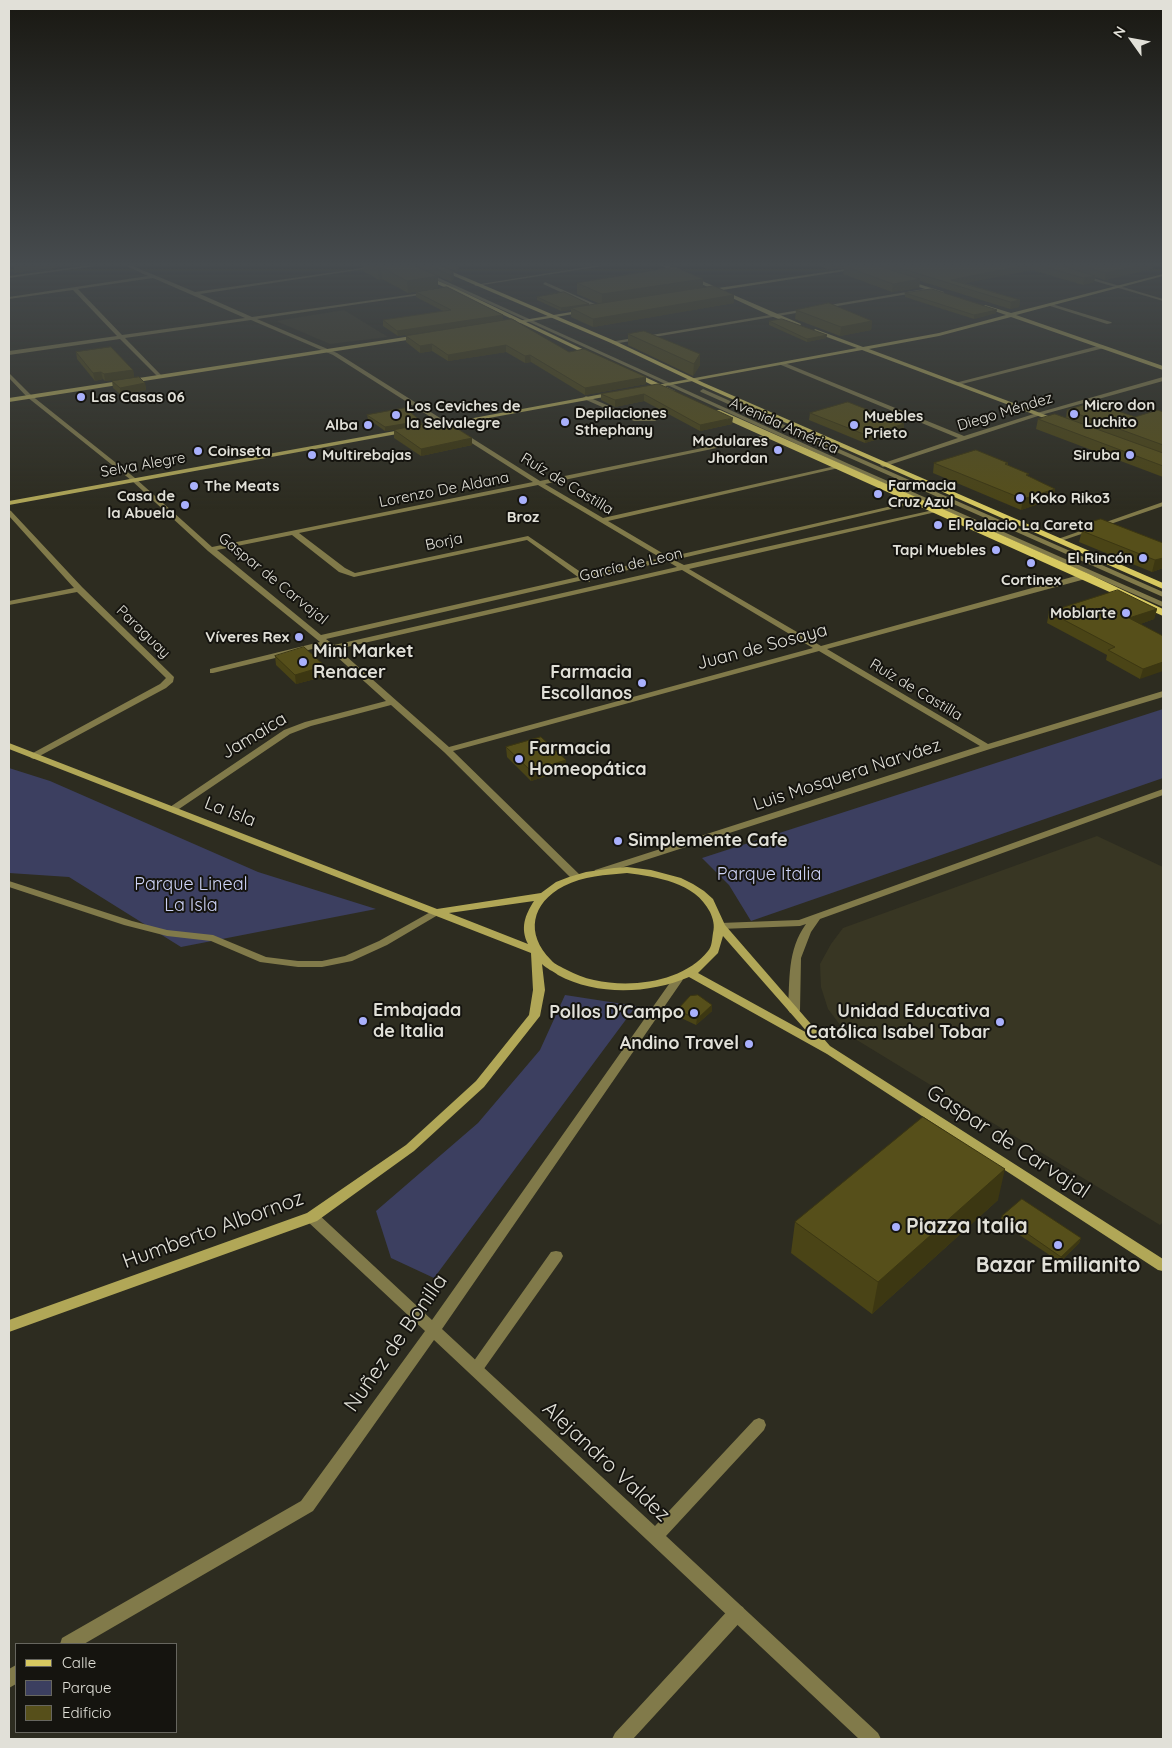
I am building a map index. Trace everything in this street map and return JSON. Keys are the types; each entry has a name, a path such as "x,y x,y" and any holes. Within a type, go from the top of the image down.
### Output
{"main road":[{"name":"Avenida América","path":"572,346 1086,576 1163,614"},
{"name":"Avenida América","path":"611,346 1163,586"}],"street":[{"path":"9,354 68,346"},
{"path":"129,346 159,376"},
{"name":"Ruíz de Castilla","path":"311,346 335,354 539,483 822,648 987,747"},
{"path":"9,400 360,346"},
{"path":"587,346 848,465 1163,605"},
{"path":"855,346 1062,423"},
{"path":"639,389 879,346"},
{"path":"958,383 1102,346 1163,368"},
{"path":"616,352 1163,595"},
{"path":"782,364 963,438"},
{"name":"Gaspar de Carvajal","path":"9,375 29,396 133,479 211,549 326,643 446,750 576,877"},
{"name":"Diego Méndez","path":"883,464 1039,414 1163,379"},
{"name":"Selva Alegre","path":"9,503 621,392"},
{"path":"586,398 636,420 655,418"},
{"name":"Lorenzo De Aldana","path":"211,549 771,436"},
{"path":"602,520 840,467"},
{"name":"García de Leon","path":"326,643 584,578 918,502"},
{"path":"1059,540 1163,504"},
{"name":"García de Leon","path":"326,643 598,587 936,510"},
{"name":"Paraguay","path":"9,512 79,589 170,677 170,680 158,689 34,756"},
{"name":"Borja","path":"294,533 342,570 354,575 528,538 598,587"},
{"name":"Juan de Sosaya","path":"446,750 1086,576"},
{"path":"9,603 79,589"},
{"path":"213,671 326,643"},
{"name":"Luis Mosquera Narváez","path":"599,872 987,747 1163,694"},
{"name":"Jamaica","path":"172,809 286,732 308,724 391,702"},
{"name":"La Isla","path":"9,746 536,951"},
{"path":"720,926 800,923 1163,792"},
{"name":"Gaspar de Carvajal","path":"720,926 718,943 708,959 684,976 647,987 613,988 580,982 553,968 536,951 528,932 531,913 544,896 558,885 576,877 599,872 627,870 645,872 680,881 700,893 714,909 720,926 831,1051"},
{"path":"9,884 128,923 167,932 213,938 264,960 298,964 322,964 348,959 383,943 438,912"},
{"name":"La Isla","path":"438,912 544,896"},
{"path":"794,1010 796,958 806,932 816,918"},
{"name":"Humberto Albornoz","path":"9,1326 312,1217 410,1148 480,1084 534,1016 539,990 536,951"},
{"name":"Gaspar de Carvajal","path":"684,976 831,1051 1163,1266"},
{"name":"Nuñez de Bonilla","path":"70,1643 307,1506 684,976"},
{"name":"Alejandro Valdez","path":"312,1217 872,1739"},
{"path":"476,1369 556,1256"},
{"path":"655,1537 759,1425"},
{"path":"621,1739 736,1613"}],"shaded area":[{"name":"Unidad Educativa Católica Isabel Tobar","path":"1097,836 1163,867 1163,1222 1160,1225 847,1034 828,1009 821,987 820,964 843,928"}],"green space":[{"name":"Parque Italia","path":"1163,709 1163,778 751,921 729,885 702,858"},
{"name":"Parque Lineal La Isla","path":"9,768 50,781 258,872 376,909 181,947 69,877 9,873"},
{"path":"565,995 636,1006 434,1278 391,1258 376,1211 478,1123 540,1050"}],"building":[{"path":"434,346 503,346 448,355"},
{"path":"507,346 558,346 569,352 584,349 646,377 585,388 530,355 525,356"},
{"path":"653,346 679,346 700,354 694,364"},
{"path":"111,347 133,370 104,374 101,372 93,373 76,352"},
{"path":"139,377 145,383 120,388 112,381"},
{"path":"659,384 733,418 700,425 644,394 615,400 601,394"},
{"path":"848,402 904,424 866,435 810,413"},
{"path":"1093,402 1135,417 1158,410 1163,412 1163,445 1067,410"},
{"path":"405,408 421,421 385,427 367,415"},
{"path":"1055,414 1163,453 1163,466 1038,419"},
{"path":"430,423 432,425 453,426 472,438 421,449 394,430"},
{"path":"976,450 1008,463 1005,464 1029,474 1026,475 1055,489 1023,499 934,463"},
{"path":"1101,519 1163,543 1163,558 1155,560 1082,531 1084,524"},
{"path":"1118,590 1157,609 1129,618 1163,636 1163,662 1143,669 1108,650 1115,647 1049,612"},
{"path":"304,647 325,666 295,675 275,656"},
{"path":"541,737 566,760 531,771 506,747"},
{"name":"Pollos D'Campo","path":"698,995 712,1005 697,1019 677,1010 690,996"},
{"name":"Piazza Italia","path":"923,1117 1005,1169 878,1282 795,1222"},
{"path":"1022,1199 1081,1238 1061,1257 1002,1216"}],"place":[{"name":"Las Casas 06","path":"81,397"},
{"name":"Micro don Luchito","path":"1074,414"},
{"name":"Los Ceviches de la Selvalegre","path":"396,415"},
{"name":"Depilaciones Sthephany","path":"565,422"},
{"name":"Alba","path":"368,425"},
{"name":"Muebles Prieto","path":"854,425"},
{"name":"Modulares Jhordan","path":"778,450"},
{"name":"Coinseta","path":"198,451"},
{"name":"Multirebajas","path":"312,455"},
{"name":"Siruba","path":"1130,455"},
{"name":"The Meats","path":"194,486"},
{"name":"Farmacia Cruz Azul","path":"878,494"},
{"name":"Koko Riko3","path":"1020,498"},
{"name":"Broz","path":"523,500"},
{"name":"Casa de la Abuela","path":"185,505"},
{"name":"El Palacio La Careta","path":"938,525"},
{"name":"Tapi Muebles","path":"996,550"},
{"name":"El Rincón","path":"1143,558"},
{"name":"Cortinex","path":"1031,563"},
{"name":"Moblarte","path":"1126,613"},
{"name":"Víveres Rex","path":"299,637"},
{"name":"Mini Market Renacer","path":"303,662"},
{"name":"Farmacia Escollanos","path":"642,683"},
{"name":"Farmacia Homeopática","path":"519,759"},
{"name":"Simplemente Cafe","path":"618,841"},
{"name":"Pollos D'Campo","path":"694,1013"},
{"name":"Embajada de Italia","path":"363,1021"},
{"name":"Unidad Educativa Católica Isabel Tobar","path":"1000,1022"},
{"name":"Andino Travel","path":"749,1044"},
{"name":"Piazza Italia","path":"896,1227"},
{"name":"Bazar Emilianito","path":"1058,1245"}]}
